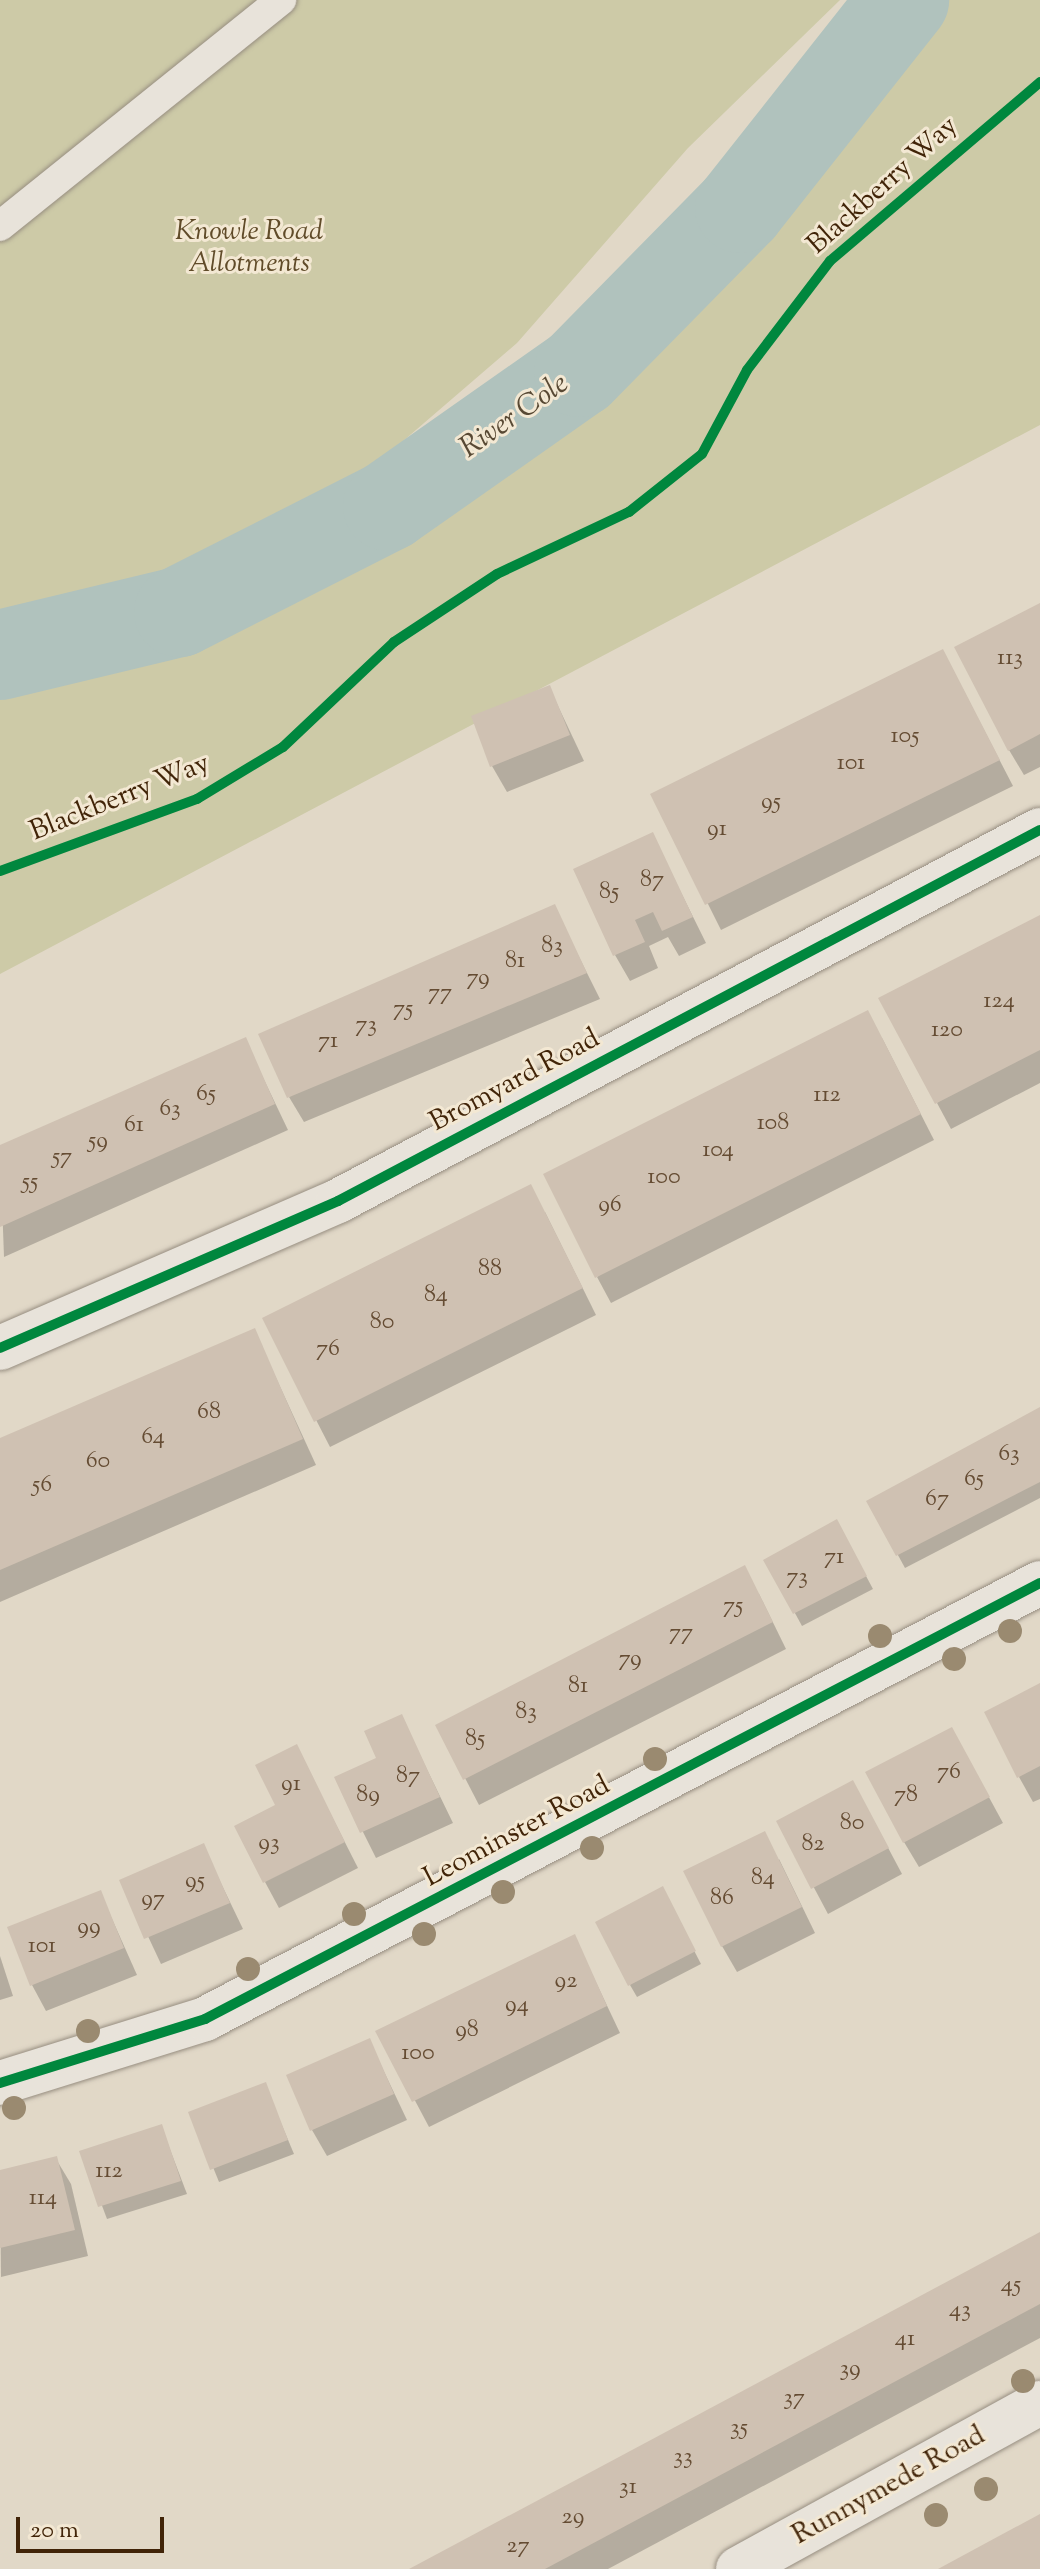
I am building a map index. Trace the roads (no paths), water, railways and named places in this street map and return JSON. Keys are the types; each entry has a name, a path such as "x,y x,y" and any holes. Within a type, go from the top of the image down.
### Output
{"street":[{"name":"Bromyard Road","path":"0,1348 338,1201 1040,830"},
{"name":"Leominster Road","path":"0,2083 205,2019 1040,1583"},
{"name":"Runnymede Road","path":"738,2569 1040,2403"}],"lane":[{"path":"0,226 281,0"}],"waterway":[{"name":"River Cole","path":"0,655 179,612 388,506 579,372 740,208 904,0"}],"park label":[{"name":"Knowle Road Allotments","path":"249,248"}]}
